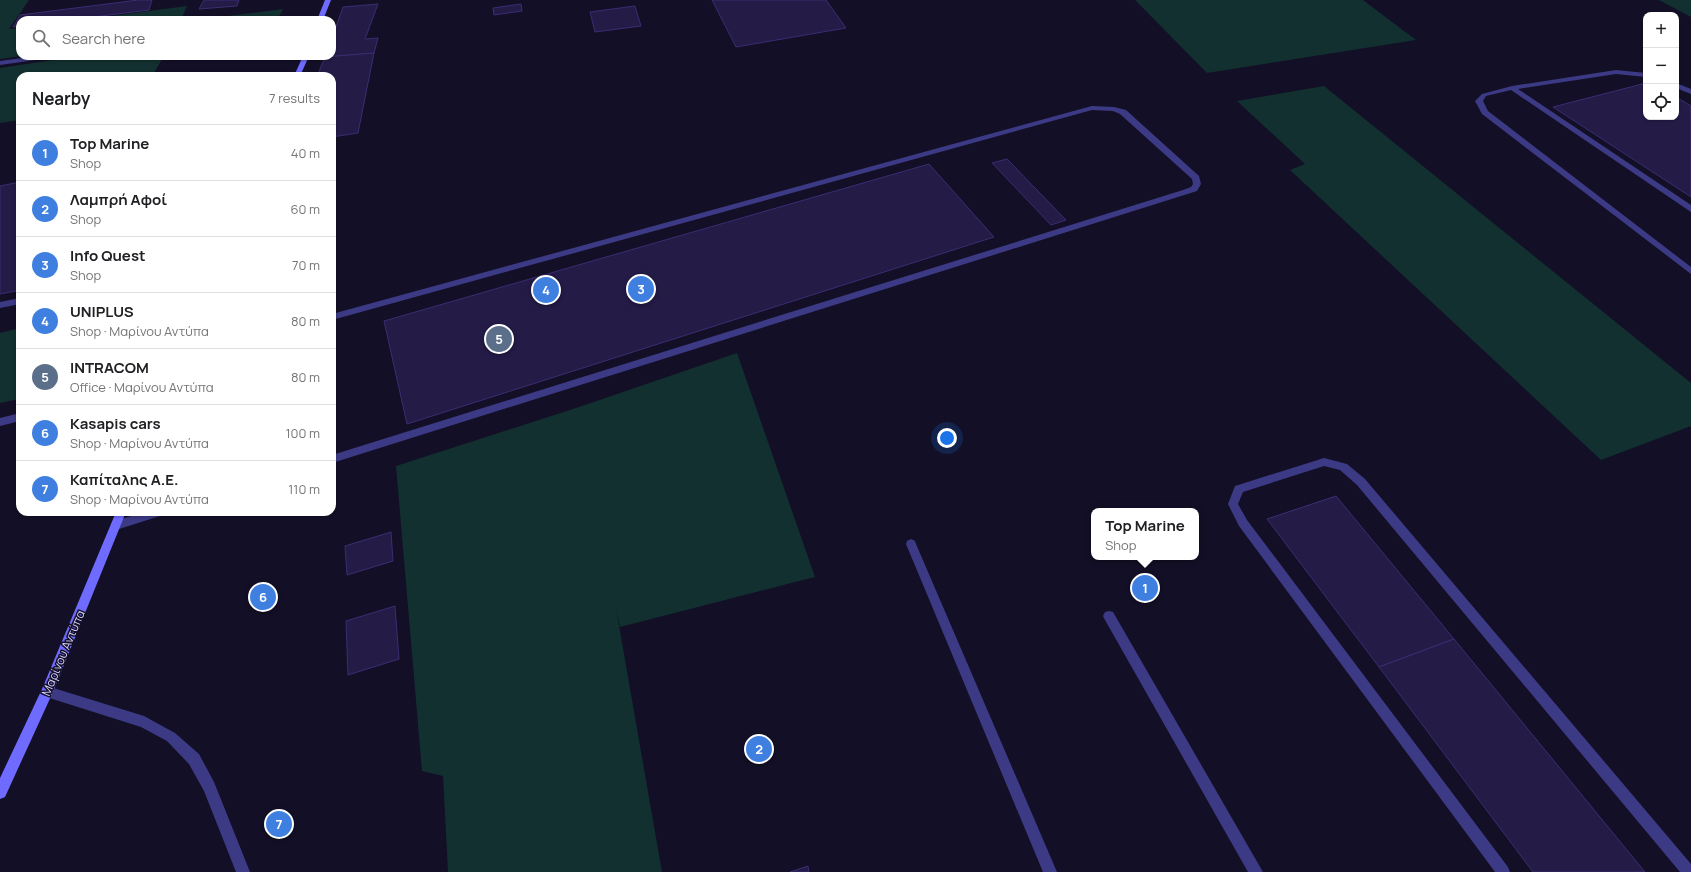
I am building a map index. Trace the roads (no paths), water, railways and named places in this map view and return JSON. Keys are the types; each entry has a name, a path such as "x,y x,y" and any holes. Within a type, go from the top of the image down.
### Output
{"main road":[{"path":"321,16 327,1"},
{"path":"299,72 304,60"},
{"name":"Μαρίνου Αντύπα","path":"0,792 47,692 119,516"}],"street":[{"path":"0,63 21,60"},
{"path":"1643,74 1616,72 1512,88 1484,95 1479,101 1485,112 1691,271"},
{"path":"1679,86 1691,92"},
{"path":"1512,88 1691,209"},
{"path":"336,317 1092,108 1114,108 1123,112 1196,178 1197,184 1194,189 1186,192 336,458"},
{"path":"0,305 16,302"},
{"path":"0,422 16,418"},
{"path":"1503,872 1242,523 1233,504 1240,489 1324,462 1342,467 1361,482 1689,872"},
{"path":"116,525 146,516"},
{"path":"912,544 1050,872"},
{"path":"1109,616 1256,872"},
{"path":"47,692 144,722 171,737 194,759 209,787 243,872"}],"place":[{"name":"Info Quest","path":"641,289"},
{"name":"UNIPLUS","path":"546,290"},
{"name":"INTRACOM","path":"499,339"},
{"name":"Top Marine","path":"1145,588"},
{"name":"Kasapis cars","path":"263,597"},
{"name":"Λαμπρή Αφοί","path":"759,749"},
{"name":"Καπίταλης Α.Ε.","path":"279,824"}]}
